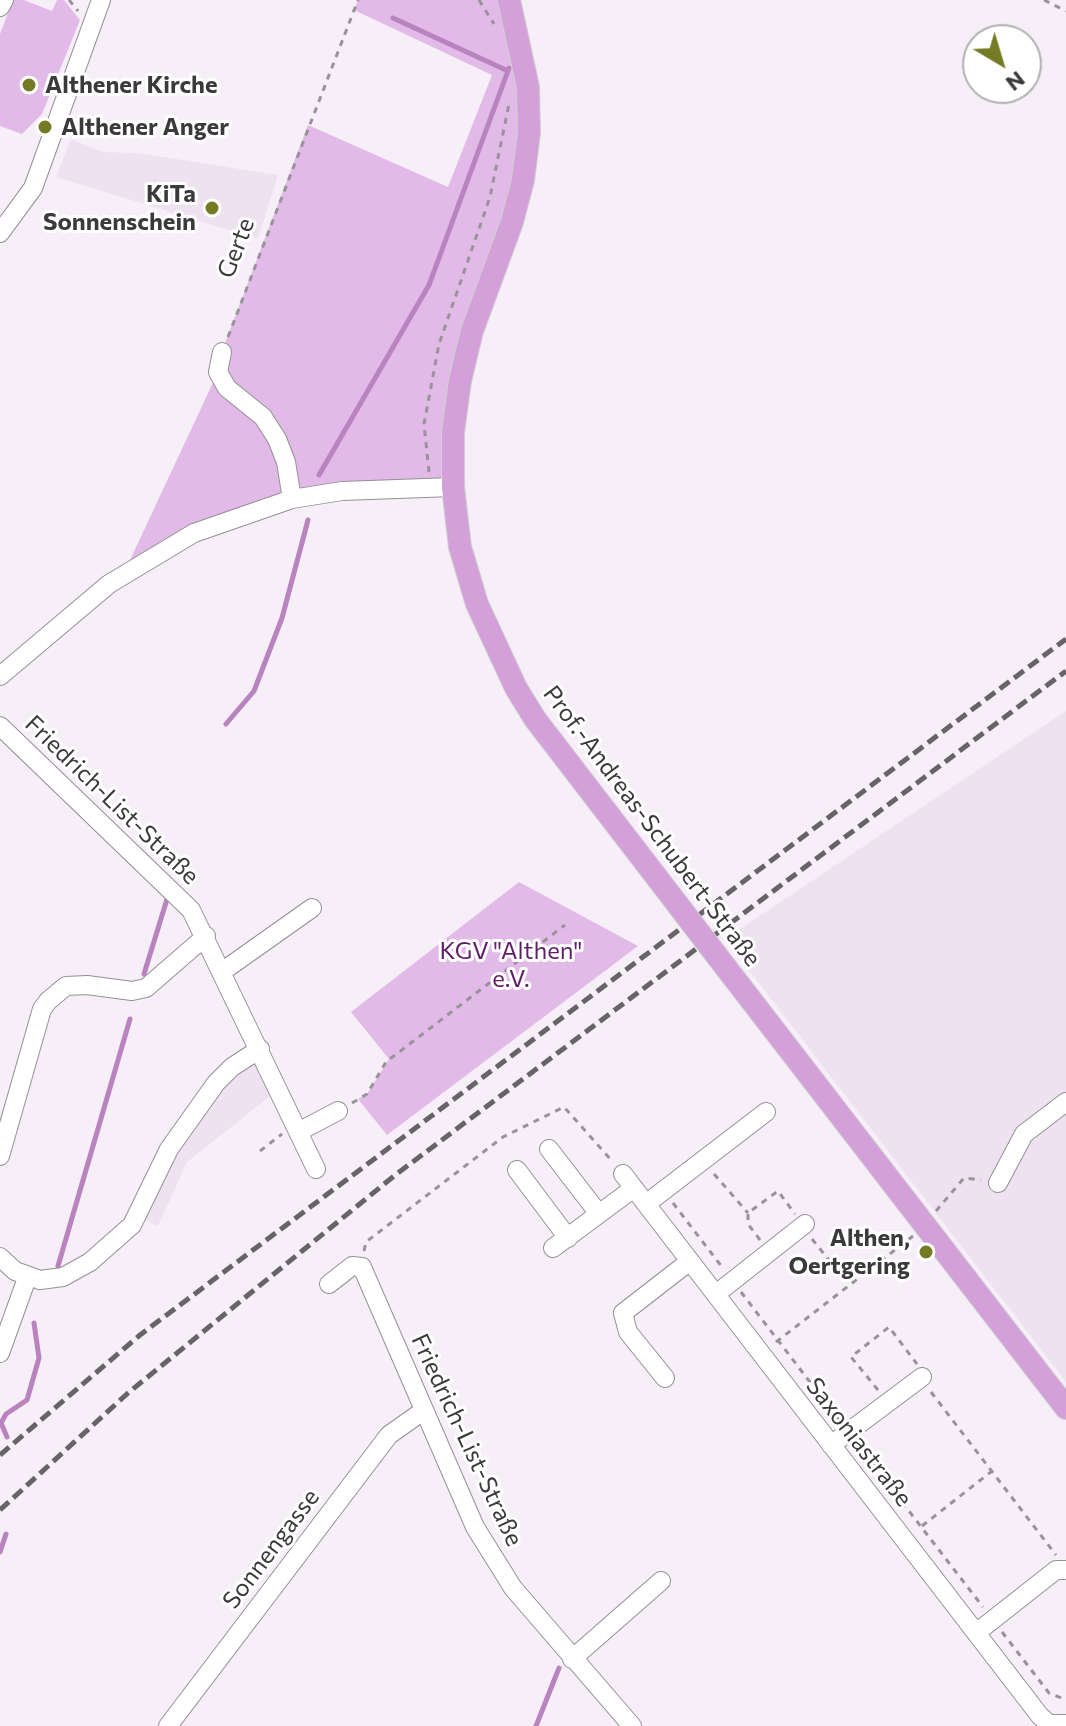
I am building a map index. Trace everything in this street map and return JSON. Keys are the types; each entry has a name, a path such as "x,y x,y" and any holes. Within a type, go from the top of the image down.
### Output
{"main road":[{"name":"Prof.-Andreas-Schubert-Straße","path":"509,0 528,87 529,133 523,180 512,222 472,331 460,381 453,432 453,487 460,547 477,604 516,688 535,719 1066,1408"}],"street":[{"path":"0,7 4,0"},
{"path":"0,233 18,213 33,188 101,0"},
{"path":"222,352 218,372 227,388 263,417 277,439 286,462 292,499"},
{"path":"0,676 82,605 147,559 223,521 292,499 356,490 453,487"},
{"name":"Friedrich-List-Straße","path":"0,726 180,896 206,936 316,1169"},
{"path":"223,971 312,908"},
{"path":"0,1156 42,1009 48,1001 66,986 132,991 146,988 206,936"},
{"path":"0,1257 27,1278 53,1279 76,1271 119,1238 138,1216 169,1149 216,1083 232,1067 260,1049"},
{"path":"998,1183 1024,1134 1066,1102"},
{"path":"296,1128 338,1111"},
{"path":"646,1204 766,1112"},
{"path":"549,1149 599,1214"},
{"path":"517,1170 560,1243 599,1214 629,1181"},
{"name":"Saxoniastraße","path":"629,1181 1040,1716 1049,1724 1066,1724"},
{"path":"716,1294 804,1225"},
{"path":"665,1378 628,1332 623,1313 690,1261"},
{"path":"329,1284 352,1266 362,1267"},
{"name":"Friedrich-List-Straße","path":"362,1267 475,1527 513,1588 632,1726"},
{"path":"0,1353 27,1278"},
{"path":"831,1445 922,1377"},
{"name":"Sonnengasse","path":"168,1726 389,1435 423,1411"},
{"path":"976,1633 1063,1566"},
{"path":"572,1659 661,1581"}],"path":[{"name":"Gerte","path":"222,352 358,0"},
{"path":"479,0 503,33"},
{"path":"1044,0 1066,11"},
{"path":"428,459 424,424 439,344 490,197 510,103"},
{"path":"358,1099 367,1094 386,1062 565,925"},
{"path":"362,1267 366,1242 503,1137 564,1107 629,1181"},
{"path":"260,1151 296,1128"},
{"path":"703,1160 748,1213 748,1224 769,1252"},
{"path":"761,1354 925,1226 933,1219 938,1205 964,1178 998,1183"},
{"path":"663,1190 1049,1693 1066,1700"},
{"path":"748,1213 778,1191 849,1285"},
{"path":"887,1403 851,1357 889,1327 922,1377 1063,1566"},
{"path":"921,1527 992,1471"}],"shaded area":[{"name":"KiTa Sonnenschein","path":"71,139 103,152 138,153 278,175 258,239 56,177"},
{"path":"1066,711 1066,1382 725,939"},
{"path":"260,1049 278,1090 187,1162 158,1226 138,1216 195,1112"}],"green space":[{"path":"13,0 24,0 52,11 57,0 64,0 80,20 42,114 22,134 0,126 0,34"},
{"path":"358,0 509,0 529,133 472,331 453,487 431,485 237,515 123,575 218,372 222,351 308,125 448,187 492,75 354,10"},
{"name":"KGV \"Althen\" e.V.","path":"519,882 638,946 387,1135 358,1099 367,1094 389,1059 351,1012"}],"waterway":[{"path":"393,18 508,71"},
{"path":"319,475 429,285 509,68"},
{"path":"226,724 254,691 282,618 308,520"},
{"path":"144,974 168,896"},
{"path":"58,1266 130,1019"},
{"path":"7,1437 1,1423 6,1414 27,1400 39,1358 34,1323"},
{"path":"0,1552 6,1534"},
{"path":"536,1726 559,1668"}],"railway":[{"path":"0,1455 140,1335 1066,639"},
{"path":"0,1510 128,1393 394,1176 1066,671"}],"place":[{"name":"Althener Kirche","path":"29,85"},
{"name":"Althener Anger","path":"45,127"},
{"name":"KiTa Sonnenschein","path":"212,208"},
{"name":"Althen, Oertgering","path":"926,1252"}]}
